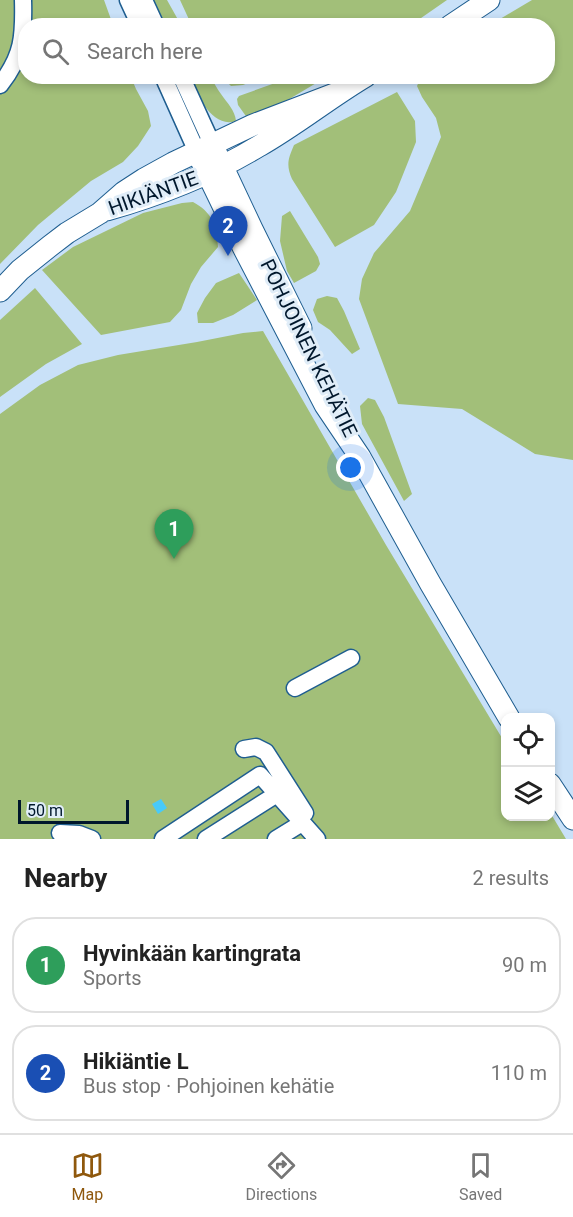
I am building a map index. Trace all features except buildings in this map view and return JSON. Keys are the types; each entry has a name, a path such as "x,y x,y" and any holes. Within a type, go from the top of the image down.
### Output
{"main road":[{"path":"462,18 489,0"},
{"path":"342,91 353,84"},
{"name":"HIKIÄNTIE","path":"0,291 26,265 81,224 100,213 130,188 173,163 254,125 342,91"},
{"name":"HIKIÄNTIE","path":"100,213 147,198 214,170 258,147 342,91"},
{"name":"POHJOINEN KEHÄTIE","path":"204,148 214,170 252,229 337,399 360,457 430,583 507,713"},
{"path":"555,791 573,819"}],"street":[{"path":"23,0 23,18"},
{"path":"128,0 136,18"},
{"path":"144,0 152,18"},
{"path":"0,85 11,71 18,54"},
{"name":"POHJOINEN KEHÄTIE","path":"168,84 204,148"},
{"name":"POHJOINEN KEHÄTIE","path":"184,84 204,148"},
{"path":"295,688 351,658"},
{"path":"244,749 256,747 266,752 319,839"},
{"path":"163,839 260,775 319,839"},
{"path":"206,839 277,794"},
{"path":"276,839 303,823"},
{"path":"60,833 80,834 92,839"}],"green space":[{"path":"0,0 104,0 110,18 18,18 18,84 134,84 148,111 151,126 138,146 123,162 91,181 38,225 0,264"},
{"path":"153,0 167,0 177,18 162,18"},
{"path":"180,0 447,0 421,18 188,18"},
{"path":"532,0 573,0 573,460 535,454 462,409 398,404 359,299 362,279 374,253 410,211 441,137 436,118 422,97 418,84 555,84 555,18 502,18"},
{"path":"192,84 215,84 232,110 236,121 220,120 201,101"},
{"path":"272,84 315,84 276,107 248,119 238,105 239,96"},
{"path":"397,92 415,121 416,142 396,192 374,225 335,247 292,179 288,166 294,145"},
{"path":"193,202 205,210 212,220 218,247 201,267 191,284 181,310 170,322 101,335 42,270 73,247 143,213"},
{"path":"290,211 320,264 316,271 294,283 287,271 280,241 282,216"},
{"path":"239,273 257,300 233,315 213,323 198,323 197,313 216,283"},
{"path":"35,288 82,344 46,364 0,397 0,320"},
{"path":"327,296 337,298 344,311 360,349 352,354 330,330 318,322 313,310 317,299"},
{"path":"263,331 386,545 501,736 501,821 555,821 566,839 0,839 0,414 40,385 78,365 118,355"},
{"path":"368,398 375,400 384,417 412,494 404,501 362,424 360,406"}],"place":[{"name":"Hikiäntie L","path":"228,256"},
{"name":"Hyvinkään kartingrata","path":"174,559"}]}
